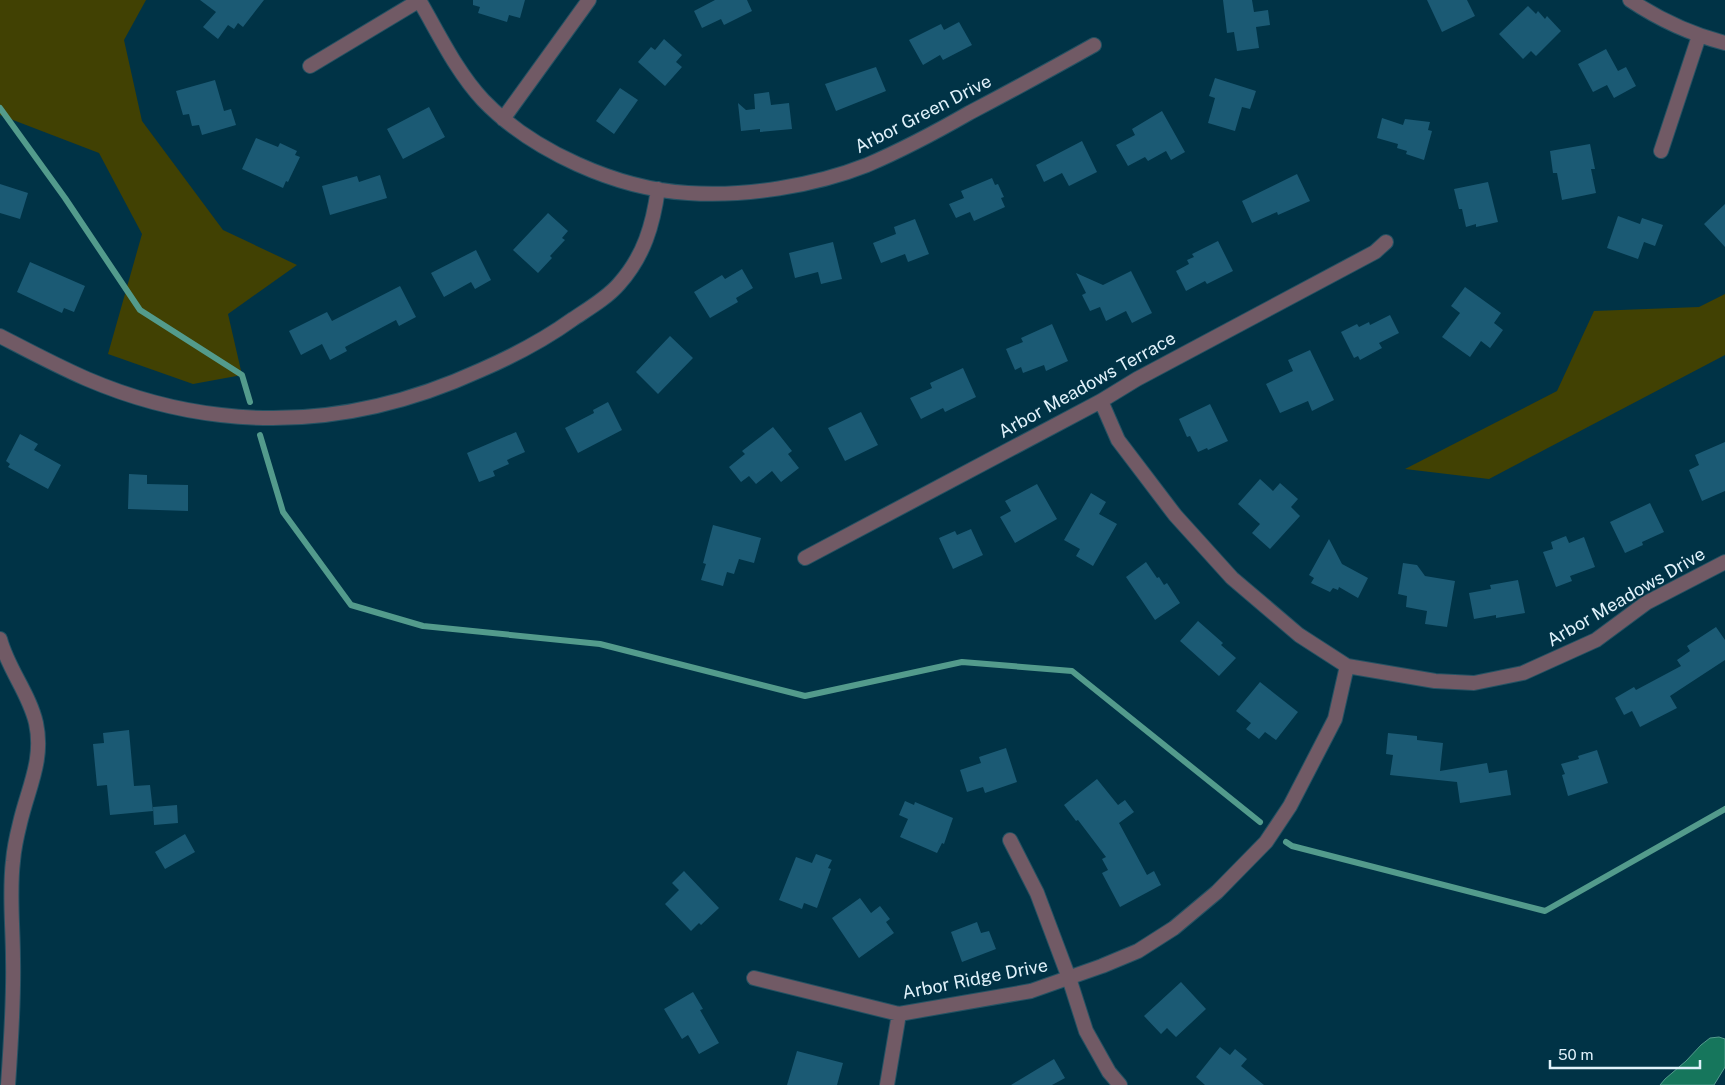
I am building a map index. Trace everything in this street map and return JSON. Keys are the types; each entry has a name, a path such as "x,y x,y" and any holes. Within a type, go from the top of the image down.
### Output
{"street":[{"path":"310,66 419,0"},
{"name":"Arbor Green Drive","path":"419,0 460,72 482,99 503,119 532,140 563,158 603,174 658,189 688,193 736,192 795,186 817,182 866,165 913,144 1094,45"},
{"path":"503,119 589,0"},
{"path":"1630,0 1651,14 1699,36 1725,43"},
{"path":"1661,151 1699,36"},
{"path":"0,336 88,380 134,396 182,409 260,419 308,418 356,412 403,401 448,385 512,356 557,331 607,295 619,285 635,262 647,238 654,216 658,189"},
{"name":"Arbor Meadows Terrace","path":"805,558 1100,401 1137,378 1375,252 1386,242"},
{"name":"Arbor Meadows Drive","path":"1100,401 1118,440 1175,515 1232,578 1299,635 1347,666 1435,681 1474,683 1523,673 1596,640 1646,603 1725,562"},
{"path":"0,639 3,653 29,701 36,723 38,746 36,769 20,822 13,860 11,899 14,961 12,1040 8,1085"},
{"name":"Arbor Ridge Drive","path":"754,978 899,1014 1031,991 1138,951 1174,928 1217,892 1266,842 1290,806 1335,720 1347,666"},
{"path":"1010,840 1037,893 1069,978 1086,1031 1109,1072 1120,1085"},
{"path":"887,1085 899,1014"}],"shaded area":[{"path":"0,0 146,0 124,40 142,121 223,230 297,265 228,314 242,375 193,384 108,354 142,234 99,153 0,115"},
{"path":"1725,294 1725,355 1489,479 1405,469 1557,391 1594,311 1699,307"},
{"path":"1719,1037 1725,1039 1725,1067 1714,1085 1660,1085 1701,1045 1710,1038"}],"building":[{"path":"200,0 264,0 243,27 238,23 234,29 228,25 218,39 203,27 216,12"},
{"path":"473,0 525,0 520,18 509,15 507,22 478,13 480,7 473,5"},
{"path":"715,0 747,0 752,11 724,25 721,19 702,28 694,11"},
{"path":"1223,0 1252,0 1254,12 1268,10 1270,25 1256,27 1259,48 1237,51 1234,32 1227,33"},
{"path":"1427,0 1467,0 1475,16 1442,32"},
{"path":"1528,6 1536,14 1538,11 1545,19 1547,16 1561,31 1536,56 1531,51 1523,59 1499,34"},
{"path":"959,22 972,45 943,60 940,55 923,65 909,40 941,24 944,30"},
{"path":"664,39 682,55 676,62 682,67 665,86 638,62 651,47 655,50"},
{"path":"1606,49 1618,71 1626,67 1636,86 1614,98 1607,85 1593,92 1578,64"},
{"path":"876,67 886,91 836,111 825,84"},
{"path":"1215,78 1256,91 1250,109 1242,107 1235,131 1208,123 1215,98 1209,96"},
{"path":"215,80 224,111 231,109 236,125 202,135 199,125 192,126 189,114 183,115 176,91"},
{"path":"620,88 638,100 614,134 596,121"},
{"path":"769,92 771,105 789,103 792,129 760,132 760,129 741,131 738,103 746,110 755,109 754,94"},
{"path":"429,107 445,137 403,159 387,129"},
{"path":"1162,111 1185,152 1171,160 1166,151 1148,161 1145,157 1128,166 1116,145 1135,135 1132,129"},
{"path":"1382,118 1403,125 1405,119 1430,122 1428,130 1432,131 1424,160 1406,154 1407,151 1397,148 1398,144 1377,138"},
{"path":"256,138 278,147 280,143 297,151 295,155 300,157 283,188 242,169"},
{"path":"1082,141 1097,172 1069,186 1062,173 1044,182 1036,165"},
{"path":"1590,144 1595,169 1591,169 1596,193 1562,200 1557,173 1553,173 1550,151"},
{"path":"1297,174 1310,201 1278,215 1277,212 1252,223 1242,201"},
{"path":"380,175 387,198 330,215 322,186 357,176 359,182"},
{"path":"992,178 995,185 998,184 1004,197 1001,198 1005,207 974,221 970,212 956,218 949,204 964,198 961,191"},
{"path":"1488,182 1498,222 1476,227 1476,224 1466,227 1462,209 1459,209 1454,189"},
{"path":"0,184 28,193 20,219 0,213"},
{"path":"1725,204 1725,247 1704,224"},
{"path":"548,213 568,231 562,238 565,240 538,273 513,250"},
{"path":"1618,216 1640,224 1642,218 1663,225 1655,246 1644,242 1638,259 1607,248"},
{"path":"915,219 929,254 908,262 905,254 881,263 873,243 896,234 894,227"},
{"path":"1218,241 1233,271 1207,284 1205,281 1186,291 1176,271 1189,264 1187,260 1194,257 1192,254"},
{"path":"833,242 842,279 821,284 818,272 795,278 789,253"},
{"path":"476,250 491,280 475,289 471,282 444,297 431,273"},
{"path":"30,262 85,286 74,312 64,308 62,313 17,292"},
{"path":"742,269 753,288 736,298 738,302 710,318 694,292 722,275 725,279"},
{"path":"1131,271 1152,313 1132,323 1126,311 1106,321 1100,307 1090,311 1082,295 1086,293 1076,273 1103,285"},
{"path":"400,286 416,317 399,326 396,320 345,347 347,351 330,360 322,344 301,355 289,331 327,312 332,321"},
{"path":"1465,287 1501,313 1494,323 1503,330 1490,348 1481,341 1470,357 1442,337 1460,313 1451,306"},
{"path":"1390,315 1399,333 1379,343 1382,348 1360,360 1358,356 1354,358 1341,332 1357,324 1359,327 1369,322 1370,325"},
{"path":"1052,324 1068,361 1046,371 1044,365 1023,373 1021,367 1015,370 1006,349 1023,342 1021,338"},
{"path":"670,336 693,358 658,394 636,372"},
{"path":"1310,350 1334,400 1312,411 1308,401 1280,413 1266,384 1293,371 1288,360"},
{"path":"963,368 976,397 945,412 943,408 921,419 910,398 932,388 930,383"},
{"path":"608,402 622,430 578,453 565,428 594,413 593,410"},
{"path":"1210,404 1228,441 1208,450 1207,448 1198,452 1190,436 1187,437 1179,419"},
{"path":"861,412 878,445 845,461 828,428"},
{"path":"773,427 792,451 788,454 799,468 781,482 772,471 756,484 749,476 741,482 729,467 745,454 742,451"},
{"path":"516,432 525,452 507,460 509,464 493,471 495,476 479,482 467,453"},
{"path":"20,434 38,444 34,450 61,465 48,489 8,467 10,464 6,461"},
{"path":"1725,442 1725,491 1702,501 1689,470 1699,465 1695,455"},
{"path":"129,474 147,475 147,484 188,485 188,511 128,509"},
{"path":"1260,479 1273,491 1280,483 1298,499 1291,507 1300,516 1270,549 1252,533 1260,524 1238,504"},
{"path":"1037,484 1057,519 1015,543 1000,517 1011,511 1005,501"},
{"path":"1091,493 1106,502 1099,514 1117,524 1093,566 1076,556 1080,549 1064,540"},
{"path":"1650,503 1664,532 1642,542 1643,545 1625,553 1610,522"},
{"path":"713,525 761,538 754,563 739,559 734,574 727,572 723,586 701,580 706,564 703,563"},
{"path":"971,529 983,555 953,569 939,538 955,531 957,535"},
{"path":"1566,536 1569,543 1584,537 1595,567 1570,576 1572,581 1556,587 1543,552 1553,549 1551,542"},
{"path":"1329,539 1342,564 1368,578 1358,598 1339,587 1338,590 1333,588 1330,592 1311,583 1314,578 1309,575"},
{"path":"1146,562 1164,585 1167,583 1180,603 1155,620 1126,577"},
{"path":"1403,563 1417,565 1425,576 1455,581 1447,627 1425,624 1427,611 1406,607 1407,596 1398,594"},
{"path":"1518,580 1525,613 1496,618 1496,615 1474,619 1469,593 1491,589 1490,585"},
{"path":"1198,621 1223,643 1221,645 1236,658 1219,676 1180,641"},
{"path":"1716,627 1725,640 1725,660 1670,696 1677,708 1640,727 1632,711 1624,715 1615,698 1634,687 1636,690 1681,666 1677,660 1690,651 1687,646"},
{"path":"1260,682 1298,712 1276,740 1265,732 1259,739 1246,729 1251,723 1236,711"},
{"path":"129,730 134,786 150,785 153,811 110,815 107,785 97,786 93,744 104,743 103,733"},
{"path":"1388,733 1417,736 1417,740 1443,743 1440,771 1487,763 1489,773 1507,770 1511,795 1460,803 1457,782 1390,775 1393,755 1386,754"},
{"path":"1006,748 1017,782 985,793 983,787 967,792 960,770 981,763 979,757"},
{"path":"1597,750 1608,783 1568,796 1562,775 1565,774 1561,764 1579,759 1578,756"},
{"path":"1097,779 1118,805 1125,800 1134,812 1119,823 1147,875 1154,871 1161,885 1120,907 1102,873 1108,870 1102,859 1106,857 1064,805"},
{"path":"905,801 914,805 915,802 953,818 944,844 942,843 937,853 900,837 908,819 899,815"},
{"path":"177,805 178,823 154,825 153,807"},
{"path":"185,834 195,852 165,869 155,852"},
{"path":"816,854 832,860 828,868 831,869 817,908 804,903 802,909 779,900 796,857 812,863"},
{"path":"684,871 719,908 701,925 699,923 691,931 665,904 679,890 672,883"},
{"path":"860,898 871,913 880,906 890,919 886,922 894,933 859,958 832,918"},
{"path":"977,922 981,933 989,931 996,949 962,962 951,932"},
{"path":"1181,982 1206,1009 1176,1037 1167,1028 1161,1034 1144,1016"},
{"path":"693,992 703,1009 700,1010 719,1043 699,1054 688,1035 682,1039 664,1009"},
{"path":"1220,1047 1230,1055 1235,1049 1247,1059 1241,1066 1264,1085 1205,1085 1196,1077"},
{"path":"797,1051 843,1063 837,1085 787,1085"},
{"path":"1054,1059 1065,1078 1052,1085 1011,1085"}],"waterway":[{"path":"0,108 65,198 140,310 242,375 250,402"},
{"path":"260,435 283,512 351,605 423,626 600,644 805,696 962,662 1072,671 1260,822"},
{"path":"1286,842 1292,846 1545,911 1725,809"}]}
